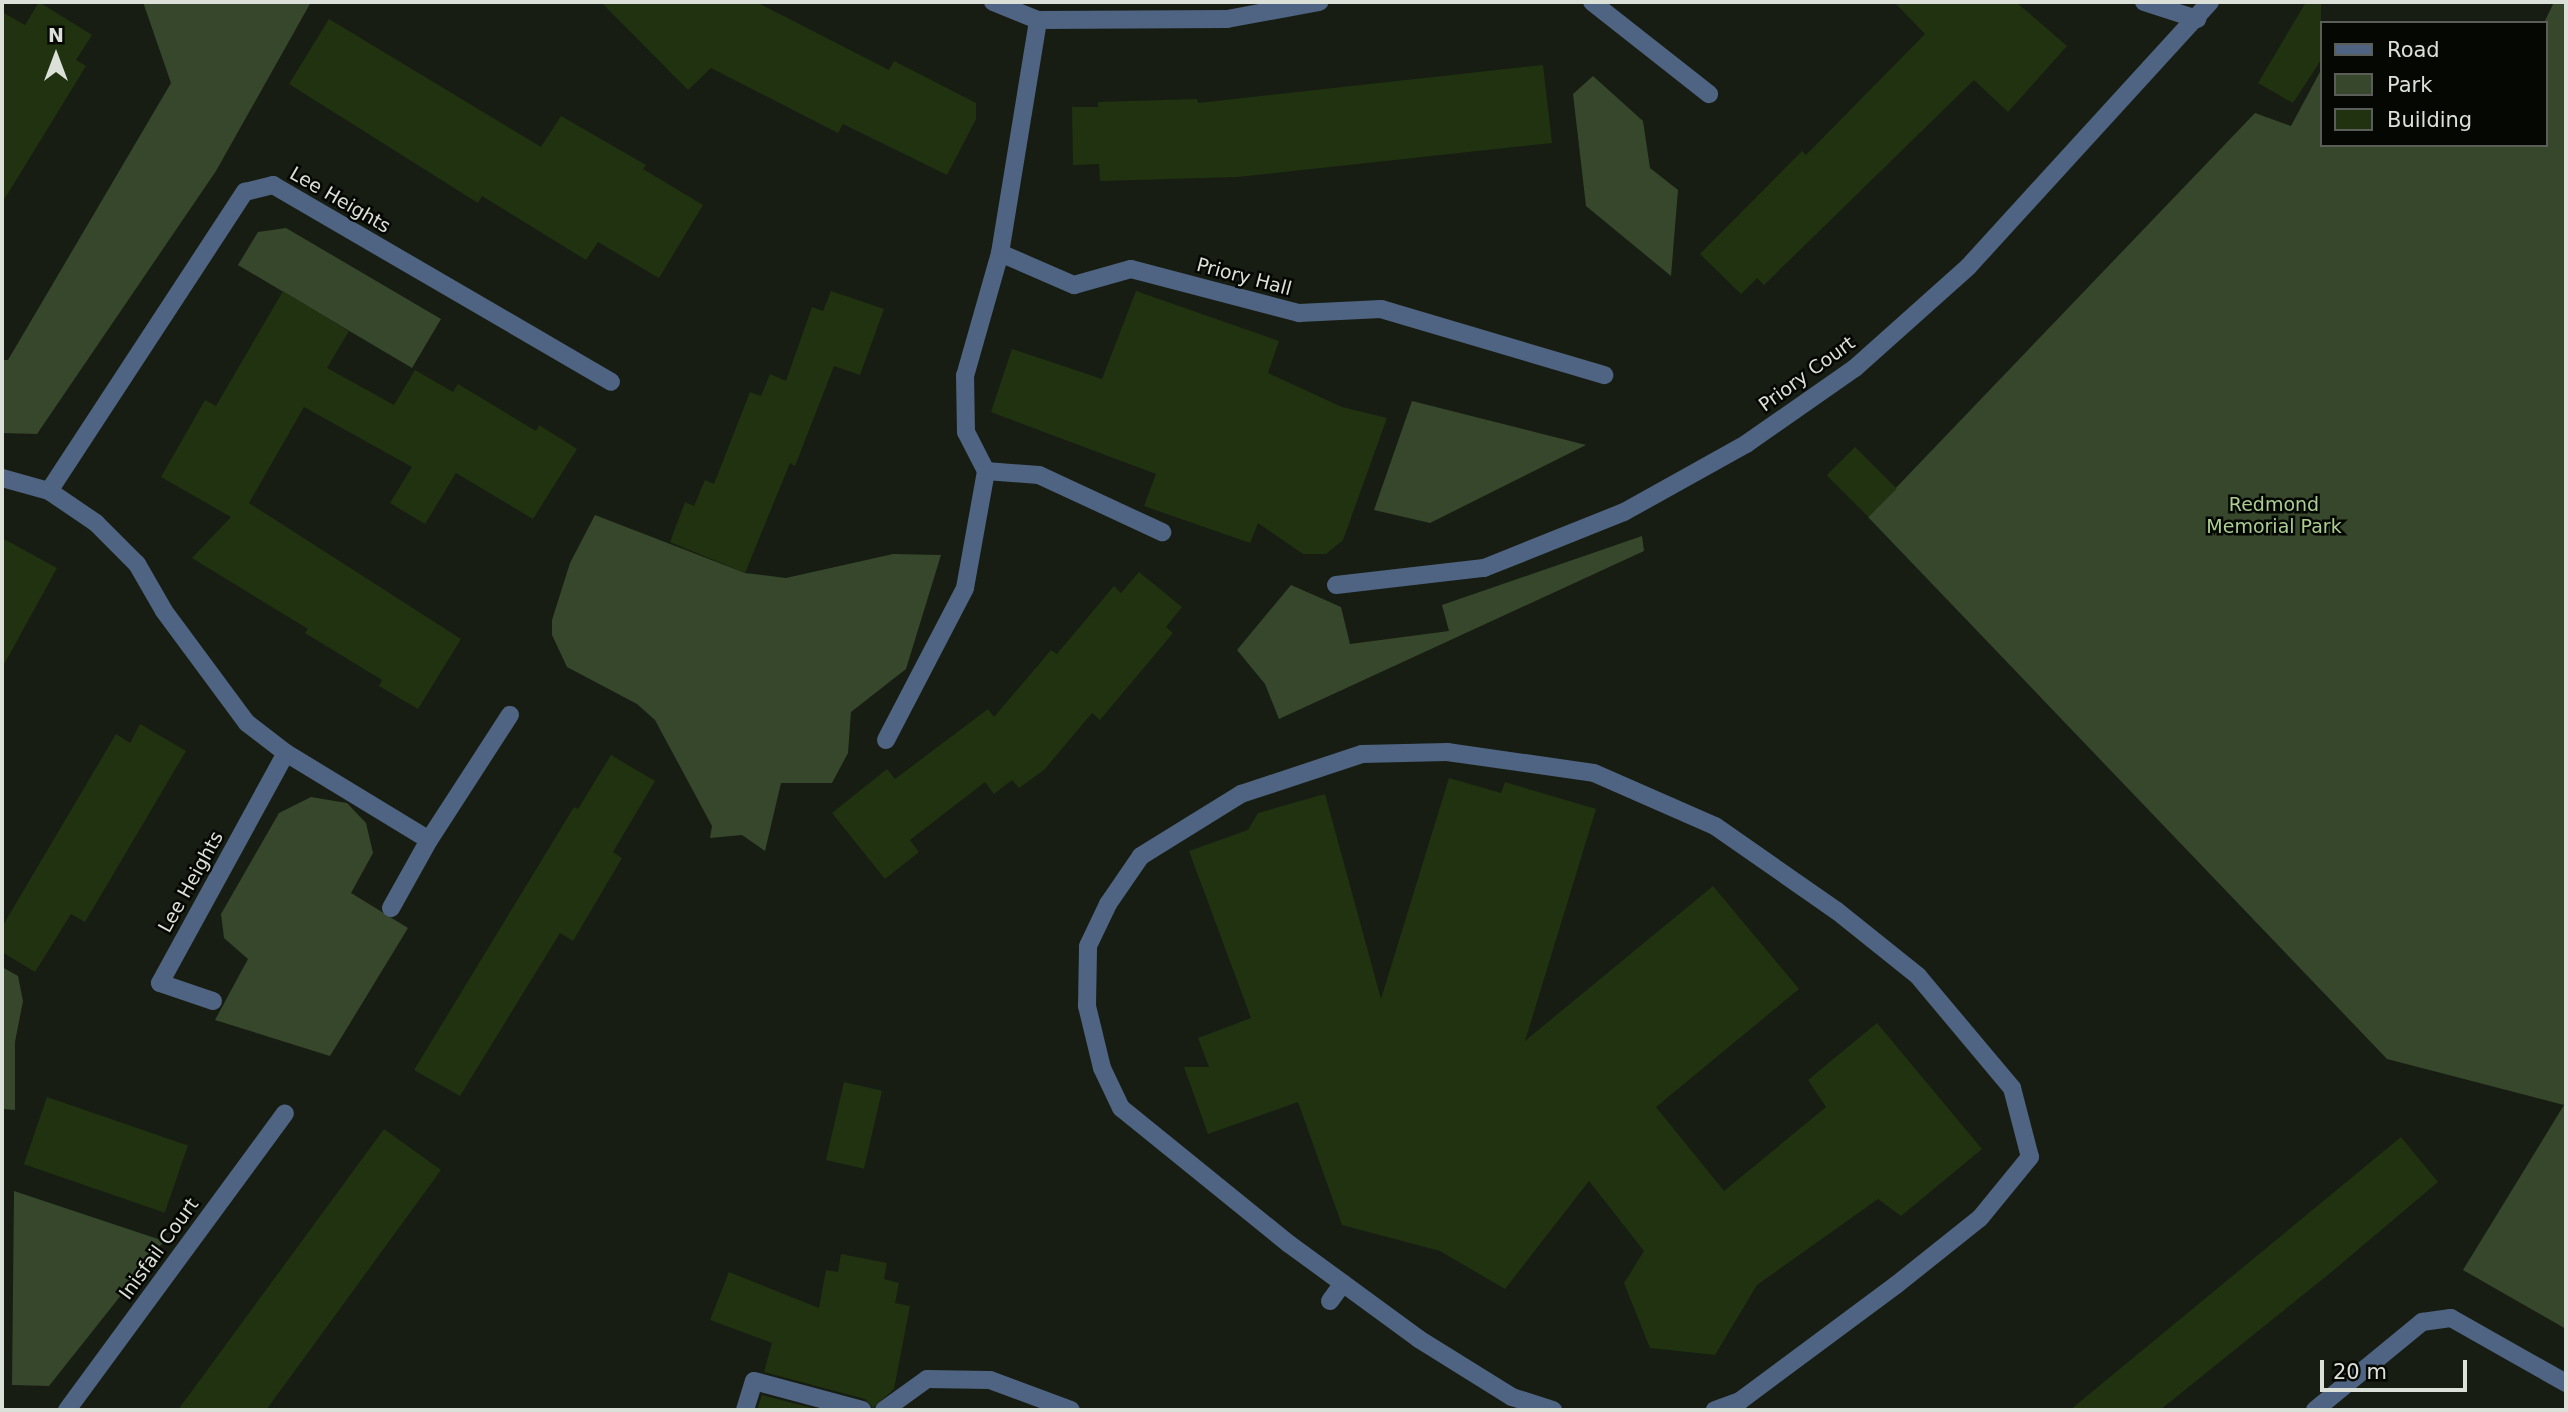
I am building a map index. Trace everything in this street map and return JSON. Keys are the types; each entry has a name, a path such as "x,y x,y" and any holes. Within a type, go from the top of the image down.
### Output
{"street":[{"path":"993,2 1038,20 1227,19 1319,2"},
{"path":"1592,2 1709,94"},
{"path":"2144,2 2197,19"},
{"name":"Priory Court","path":"1336,585 1484,568 1624,512 1746,444 1855,368 1968,267 2210,2"},
{"path":"886,740 965,588 985,471 965,432 965,376 1000,253 1038,20"},
{"name":"Lee Heights","path":"49,491 245,192 273,185 611,382"},
{"name":"Priory Hall","path":"1000,253 1074,285 1131,270 1299,313 1381,309 1604,375"},
{"path":"985,471 1039,475 1162,533"},
{"path":"2,478 49,491 96,523 137,564 164,611 247,723 286,753 429,839"},
{"path":"391,908 429,839 510,715"},
{"path":"1553,1410 1512,1396 1419,1339 1343,1283 1121,1108 1102,1068 1087,1006 1088,946 1108,904 1141,856 1241,794 1362,754 1447,752 1594,773 1715,827 1838,911 1918,975 2012,1088 2031,1157 1980,1218 1743,1406 1715,1410"},
{"name":"Lee Heights","path":"213,1001 160,983 286,753"},
{"name":"Inisfail Court","path":"67,1410 285,1113"},
{"path":"1330,1301 1343,1283"},
{"path":"2315,1410 2422,1322 2451,1318 2566,1383"},
{"path":"884,1410 927,1380 990,1380 1071,1410"},
{"path":"746,1410 754,1381 862,1410"}],"green space":[{"path":"143,2 311,2 216,171 37,434 2,433 2,360 8,360 171,83"},
{"name":"Redmond Memorial Park","path":"2554,2 2566,2 2566,1329 2463,1270 2564,1105 2387,1059 1868,517 2255,113 2291,126 2320,72 2320,147 2547,147 2545,21"},
{"path":"1593,76 1643,121 1650,168 1678,190 1671,276 1586,206 1573,94"},
{"path":"286,228 441,319 412,368 238,265 258,232"},
{"path":"1412,401 1586,445 1430,523 1374,510"},
{"path":"595,515 745,573 786,578 893,554 941,555 906,669 851,712 848,753 832,783 781,783 765,851 742,835 710,838 712,826 655,720 637,704 567,667 552,635 552,620 570,563"},
{"path":"1642,536 1644,551 1279,719 1265,684 1237,650 1291,585 1341,607 1350,644 1449,631 1442,605"},
{"path":"311,797 347,803 366,823 373,853 351,893 408,928 330,1056 215,1020 248,959 224,938 221,914 279,813"},
{"path":"2,967 18,976 23,1001 15,1042 15,1110 2,1109"},
{"path":"14,1191 164,1241 49,1386 12,1385"}],"building":[{"path":"39,2 92,35 76,60 86,66 2,203 2,12 25,25"},
{"path":"601,2 756,2 889,70 894,61 976,103 976,119 947,175 843,124 838,133 711,68 688,90"},
{"path":"1894,2 2016,2 2067,46 2008,112 1974,80 1764,285 1757,278 1741,294 1700,254 1802,151 1806,155 1925,34"},
{"path":"2306,2 2321,2 2320,62 2293,103 2258,83"},
{"path":"329,19 541,147 561,116 646,165 643,169 703,205 659,278 598,242 586,260 482,196 478,203 289,84"},
{"path":"1543,65 1552,143 1238,177 1100,181 1099,164 1073,165 1072,107 1098,107 1098,102 1197,99 1198,103"},
{"path":"283,291 349,331 327,368 394,405 415,370 453,392 458,384 536,431 539,425 577,449 533,519 456,473 425,524 390,503 412,467 304,407 249,503 461,639 418,709 379,686 382,680 305,633 308,629 192,558 231,517 161,477 205,400 216,406"},
{"path":"831,291 884,309 860,375 834,366 795,466 790,463 745,573 670,542 685,502 694,506 705,480 714,484 750,392 761,396 770,374 786,381 812,307 823,311"},
{"path":"1136,291 1279,341 1268,373 1342,407 1387,418 1343,540 1326,554 1303,554 1258,523 1250,543 1144,506 1156,474 991,412 1012,349 1102,379"},
{"path":"1855,447 1897,489 1868,517 1827,475"},
{"path":"2,538 57,568 2,668"},
{"path":"1139,572 1182,607 1166,627 1173,633 1100,720 1092,713 1044,770 1019,788 1012,780 994,794 985,782 910,840 919,852 885,879 832,813 887,769 895,779 988,709 994,717 1051,650 1057,654 1114,586 1121,593"},
{"path":"140,724 186,751 85,922 71,914 35,972 2,952 2,927 116,734 130,743"},
{"path":"611,755 655,781 613,852 622,858 573,941 560,933 460,1096 414,1070 574,807 578,809"},
{"path":"1449,778 1501,793 1505,782 1596,809 1525,1041 1713,886 1799,989 1656,1107 1724,1191 1826,1107 1808,1080 1877,1023 1982,1149 1901,1216 1878,1199 1757,1285 1715,1355 1650,1348 1624,1283 1644,1251 1589,1181 1505,1289 1440,1251 1342,1225 1298,1102 1208,1134 1184,1067 1209,1067 1198,1038 1251,1018 1189,851 1248,830 1258,813 1325,794 1381,999"},
{"path":"844,1082 882,1091 864,1169 826,1160"},
{"path":"47,1097 188,1146 165,1213 24,1164"},
{"path":"384,1129 441,1170 291,1376 266,1410 178,1410"},
{"path":"2401,1137 2438,1182 2334,1270 2160,1410 2070,1410"},
{"path":"841,1254 887,1263 884,1279 899,1283 895,1303 910,1306 894,1389 873,1408 865,1399 764,1372 772,1343 710,1320 729,1272 819,1308 826,1270 838,1272"},
{"path":"762,1395 819,1410 757,1410"}]}
